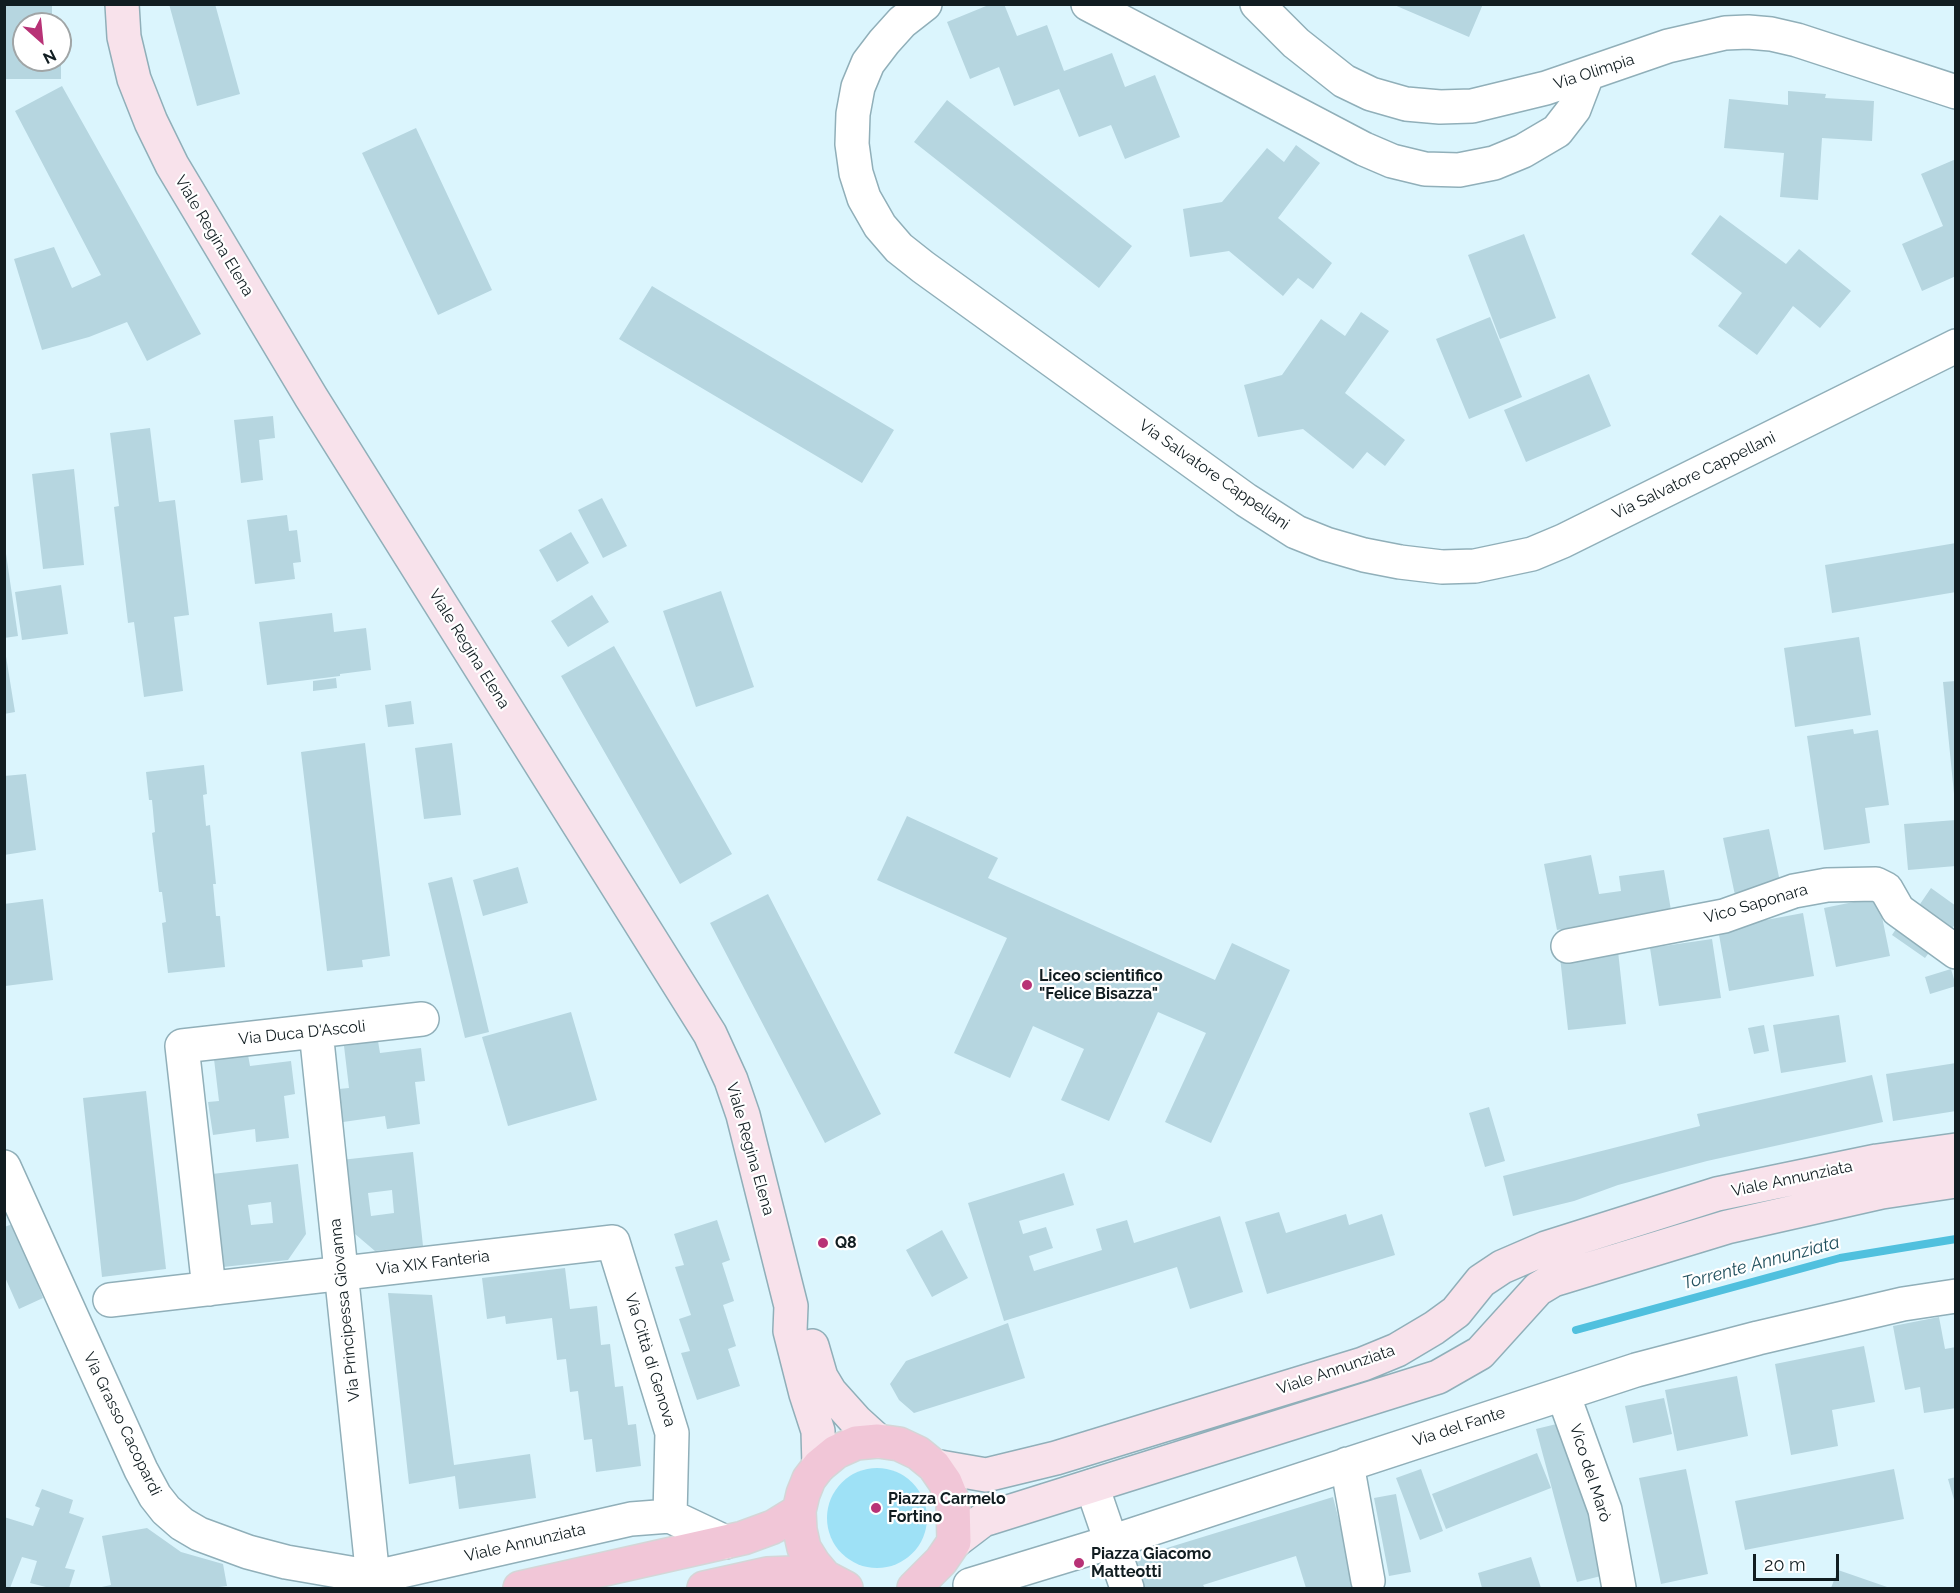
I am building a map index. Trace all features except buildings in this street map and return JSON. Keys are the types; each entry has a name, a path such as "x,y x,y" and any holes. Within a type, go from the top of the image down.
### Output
{"main road":[{"name":"Viale Regina Elena","path":"122,4 124,37 134,79 151,122 172,165 311,397 710,1034 731,1080 743,1115 791,1306"},
{"name":"Viale Annunziata","path":"934,1466 986,1474 1056,1458 1363,1364 1397,1350 1434,1328 1456,1311 1481,1281 1502,1267 1546,1248 1717,1194 1877,1161 1956,1150"},
{"name":"Viale Annunziata","path":"954,1542 983,1521 1438,1377 1480,1353 1538,1289 1553,1280 1727,1227 1881,1192 1956,1181"},
{"path":"791,1306 806,1327 821,1377 830,1392 878,1441"},
{"path":"791,1306 790,1331 818,1431 819,1466"},
{"path":"1456,1311 1475,1306 1487,1311 1495,1322 1497,1336"},
{"path":"840,1585 814,1564 804,1548 799,1511 803,1494 809,1479 819,1466 836,1452 856,1443 878,1441 899,1444 918,1453 934,1466 945,1482 953,1502 954,1542 941,1561 914,1588"},
{"path":"520,1588 755,1534 773,1527 799,1511"},
{"path":"704,1588 740,1584 767,1574 792,1573 840,1585"}],"street":[{"name":"Via Salvatore Cappellani","path":"925,4 903,22 868,63 856,96 852,144 856,173 864,198 880,226 899,248 923,267 1246,500 1296,532 1326,544 1391,560 1442,567 1475,566 1532,554 1563,541 1956,346"},
{"path":"1088,4 1364,149 1392,161 1425,169 1459,170 1494,163 1523,151 1557,131 1574,109 1587,75"},
{"name":"Via Olimpia","path":"1257,4 1296,44 1344,81 1371,94 1406,104 1440,107 1472,106 1587,75 1668,46 1725,33 1748,32 1772,34 1797,40 1956,92"},
{"name":"Vico Saponara","path":"1568,946 1724,916 1805,889 1827,885 1876,884 1886,889 1898,910 1956,952"},
{"name":"Via Duca D'Ascoli","path":"209,1289 182,1046 422,1019"},
{"name":"Via Principessa Giovanna","path":"316,1031 374,1583"},
{"name":"Via Grasso Cacopardi","path":"4,1167 141,1470 155,1496 166,1510 182,1524 199,1534 248,1552 374,1583"},
{"name":"Via XIX Fanteria","path":"110,1300 613,1242"},
{"name":"Via Città di Genova","path":"613,1242 672,1433 670,1516"},
{"name":"Via del Fante","path":"970,1587 1636,1370 1903,1304 1956,1296"},
{"name":"Vico del Marò","path":"1563,1394 1605,1510 1619,1588"},
{"path":"1347,1464 1368,1581"},
{"path":"1092,1486 1127,1588"},
{"path":"670,1516 725,1542"},
{"name":"Viale Annunziata","path":"321,1588 374,1583 631,1520 670,1516"}],"shaded area":[{"path":"877,1468 896,1472 912,1483 923,1499 927,1518 923,1537 912,1553 896,1564 877,1568 858,1564 842,1553 831,1537 827,1518 831,1499 842,1483 858,1472"}],"waterway":[{"name":"Torrente Annunziata","path":"1576,1330 1840,1258 1956,1239"}],"place":[{"name":"Liceo scientifico \"Felice Bisazza\"","path":"1027,985"},
{"name":"Q8","path":"823,1243"},
{"name":"Piazza Carmelo Fortino","path":"876,1508"},
{"name":"Piazza Giacomo Matteotti","path":"1079,1563"}]}
